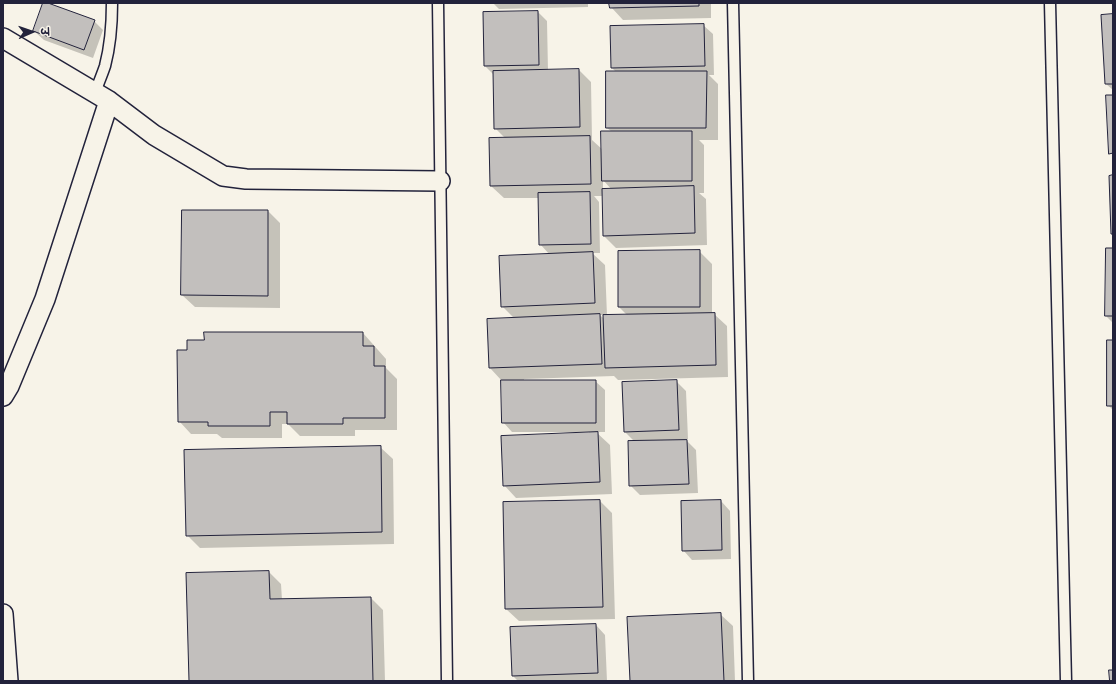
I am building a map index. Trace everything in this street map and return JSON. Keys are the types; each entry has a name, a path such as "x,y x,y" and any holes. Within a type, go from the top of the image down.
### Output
{"street":[{"path":"3,38 102,97 154,134 223,176 246,179 440,181"},
{"path":"3,396 9,386 45,299 102,97"},
{"path":"3,614 8,681"}],"lane":[{"path":"102,97 111,27 112,3"},
{"path":"438,3 447,681"},
{"path":"733,3 748,681"},
{"path":"1050,3 1066,681"}],"building":[{"path":"43,3 48,3 95,20 84,50 33,31"},
{"path":"609,3 699,3 699,6 610,8"},
{"path":"538,11 539,65 484,66 483,12"},
{"path":"1113,14 1113,84 1105,84 1101,15"},
{"path":"704,24 705,66 611,68 610,26"},
{"path":"579,69 580,127 494,129 493,71"},
{"path":"606,71 707,71 706,128 606,128"},
{"path":"1106,95 1113,95 1113,153 1109,154"},
{"path":"601,131 692,131 692,181 602,181"},
{"path":"590,136 591,184 490,186 489,138"},
{"path":"1113,175 1113,234 1111,234 1109,176"},
{"path":"694,186 695,233 603,236 602,189"},
{"path":"590,192 591,244 539,245 538,193"},
{"path":"182,210 268,210 268,296 181,295"},
{"path":"1106,248 1113,248 1113,316 1105,316"},
{"path":"700,250 700,307 618,307 618,251"},
{"path":"593,252 595,303 501,307 499,256"},
{"path":"715,313 716,365 605,368 603,315"},
{"path":"600,314 602,364 489,368 487,319"},
{"path":"204,332 363,332 363,346 374,346 374,366 385,366 385,418 343,418 343,424 287,424 287,412 270,412 270,426 208,426 208,422 178,422 177,350 187,350 187,340 204,340"},
{"path":"1107,340 1113,340 1113,406 1107,406"},
{"path":"501,380 596,380 596,423 502,423"},
{"path":"677,380 679,430 624,432 622,382"},
{"path":"598,432 600,482 503,486 501,436"},
{"path":"687,440 689,484 629,486 628,441"},
{"path":"381,446 382,532 186,536 184,450"},
{"path":"600,500 603,607 505,609 503,502"},
{"path":"721,500 722,550 682,551 681,501"},
{"path":"269,571 270,599 371,597 373,681 189,681 186,573"},
{"path":"721,613 724,681 630,681 627,617"},
{"path":"596,624 598,673 512,676 510,627"},
{"path":"1109,670 1113,670 1113,681 1110,681"}]}
